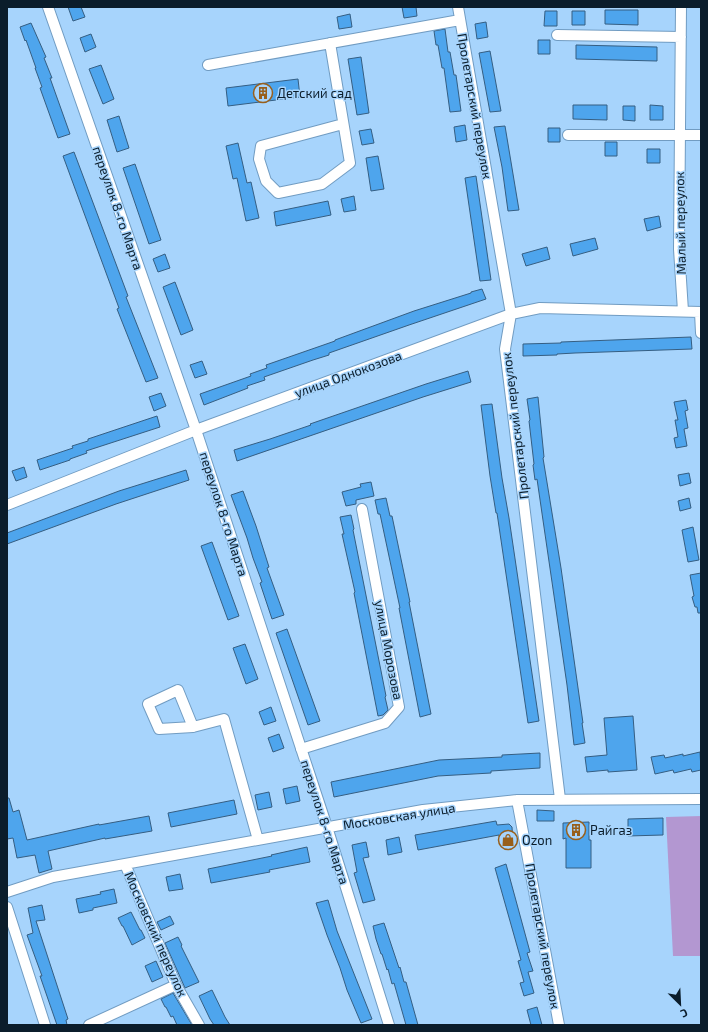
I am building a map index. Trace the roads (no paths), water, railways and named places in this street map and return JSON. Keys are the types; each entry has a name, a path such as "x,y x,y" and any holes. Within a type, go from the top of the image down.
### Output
{"street":[{"name":"переулок 8-го Марта","path":"48,7 196,430 327,827 389,1025"},
{"name":"Пролетарский переулок","path":"458,7 511,314 505,349 560,799"},
{"name":"Малый переулок","path":"681,7 678,249 683,311"},
{"path":"208,65 460,20"},
{"path":"557,35 681,36"},
{"path":"330,43 350,163 322,184 278,193 266,181 259,159 262,146 343,124"},
{"path":"568,135 701,135"},
{"name":"улица Однокозова","path":"7,505 196,430 511,314 540,308 700,312"},
{"path":"700,312 701,333"},
{"name":"улица Морозова","path":"301,750 385,723 399,706 362,509"},
{"path":"193,727 178,690 148,704 159,729 193,727 224,719 258,840"},
{"name":"Московская улица","path":"7,892 53,877 423,810 518,800 701,799"},
{"name":"Пролетарский переулок","path":"518,800 559,1025"},
{"name":"Московский переулок","path":"125,864 176,985 199,1025"},
{"path":"7,907 45,1025"},
{"path":"89,1025 176,985"}],"place":[{"name":"Детский сад","path":"263,93"},
{"name":"Райгаз","path":"576,830"},
{"name":"Ozon","path":"508,840"}]}
